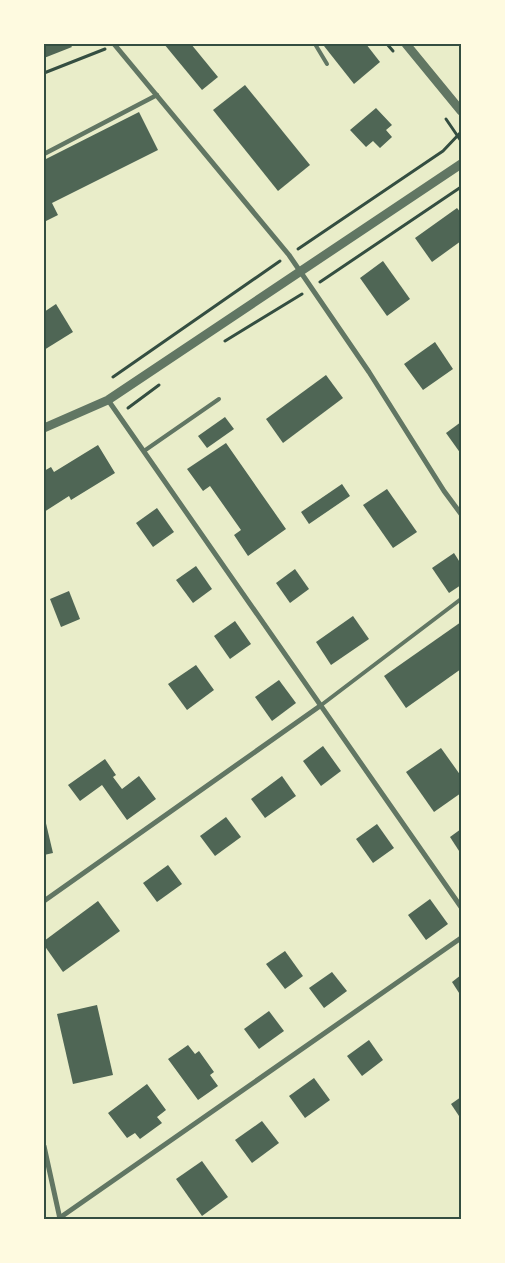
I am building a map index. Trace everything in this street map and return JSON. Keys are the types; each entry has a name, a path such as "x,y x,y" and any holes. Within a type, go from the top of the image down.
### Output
{"street":[{"path":"114,44 289,255 369,372 444,491 461,514"},
{"path":"406,44 461,111"},
{"path":"44,154 157,95"},
{"path":"44,428 108,400 461,164"},
{"path":"108,400 461,907"},
{"path":"44,901 320,706"},
{"path":"44,1146 59,1219 461,938"}],"lane":[{"path":"315,44 327,64"},
{"path":"144,451 219,399"},
{"path":"320,706 461,599"}],"path":[{"path":"44,73 114,44"},
{"path":"105,382 442,151 461,132"},
{"path":"219,345 312,288 461,187"},
{"path":"119,415 163,382"}],"building":[{"path":"44,44 70,44 72,47 44,58"},
{"path":"164,44 191,44 218,77 202,90"},
{"path":"327,44 366,44 380,62 354,84 324,46"},
{"path":"245,85 310,165 278,191 213,110"},
{"path":"376,108 392,125 386,130 392,137 380,148 373,141 366,147 350,130"},
{"path":"139,112 158,150 52,203 58,215 44,222 44,160"},
{"path":"457,208 461,213 461,241 432,262 415,238"},
{"path":"383,261 410,299 387,316 360,278"},
{"path":"56,304 73,332 44,350 44,312"},
{"path":"435,342 453,369 423,390 404,364"},
{"path":"326,375 343,398 283,443 266,419"},
{"path":"225,417 234,429 207,448 198,436"},
{"path":"461,422 461,454 446,433"},
{"path":"226,443 286,529 248,556 234,535 241,530 210,486 203,491 187,469"},
{"path":"98,445 115,473 71,500 69,496 44,512 44,471 51,467 54,472"},
{"path":"342,484 350,496 309,524 301,512"},
{"path":"387,489 417,532 393,548 363,505"},
{"path":"157,508 174,532 153,547 136,523"},
{"path":"454,553 461,564 461,585 449,593 432,568"},
{"path":"196,566 212,589 193,603 176,580"},
{"path":"295,569 309,589 290,603 276,583"},
{"path":"69,591 80,619 61,627 50,599"},
{"path":"353,616 369,639 331,665 316,642"},
{"path":"235,621 251,644 230,659 214,636"},
{"path":"461,622 461,669 406,708 384,676"},
{"path":"196,665 214,690 187,710 168,684"},
{"path":"279,680 296,703 272,721 255,697"},
{"path":"323,746 341,771 321,786 303,761"},
{"path":"441,748 461,776 461,793 434,812 406,772"},
{"path":"105,759 116,775 113,777 122,789 139,776 156,799 127,820 102,785 80,801 68,785"},
{"path":"282,776 296,796 265,818 251,799"},
{"path":"44,815 53,853 44,855"},
{"path":"226,817 241,837 215,856 200,836"},
{"path":"377,824 394,848 373,863 356,839"},
{"path":"461,829 461,854 450,837"},
{"path":"168,865 182,884 157,902 143,883"},
{"path":"430,899 448,924 426,940 408,915"},
{"path":"98,901 120,931 63,972 44,945 44,941"},
{"path":"285,951 303,976 285,989 266,964"},
{"path":"332,972 347,991 324,1008 309,988"},
{"path":"461,975 461,996 452,982"},
{"path":"97,1005 113,1075 73,1084 57,1014"},
{"path":"269,1011 284,1031 259,1049 244,1029"},
{"path":"369,1040 383,1060 362,1076 347,1056"},
{"path":"188,1045 195,1054 199,1051 214,1072 210,1075 218,1086 198,1100 168,1059"},
{"path":"314,1078 330,1100 305,1118 289,1096"},
{"path":"147,1084 166,1110 157,1117 162,1123 140,1139 135,1133 127,1138 108,1113"},
{"path":"461,1097 461,1119 451,1104"},
{"path":"262,1121 279,1143 252,1163 235,1140"},
{"path":"202,1161 228,1197 202,1216 176,1179"}]}
